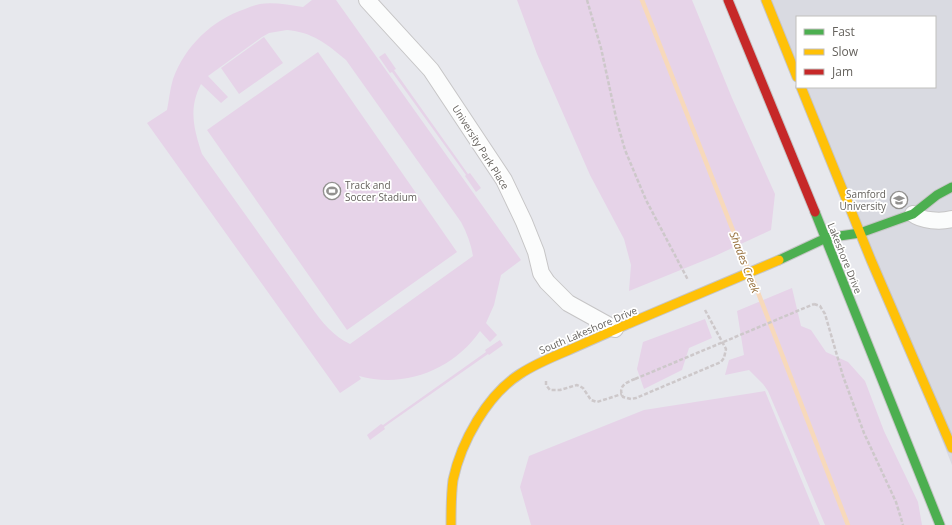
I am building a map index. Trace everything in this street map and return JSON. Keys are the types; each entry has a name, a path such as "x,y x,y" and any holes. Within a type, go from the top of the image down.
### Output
{"main road":[{"name":"Lakeshore Drive","path":"728,0 826,238 940,525"},
{"path":"766,0 796,75"},
{"path":"801,88 860,233 952,448"},
{"name":"South Lakeshore Drive","path":"451,525 450,507 453,477 463,446 494,397 511,380 530,367 615,329 630,324 779,260 826,238 860,233 913,214 937,195 952,187"}],"street":[{"name":"University Park Place","path":"367,0 431,70 504,180 524,222 536,252 541,273 547,282 568,303 615,329"},
{"path":"913,214 918,218 939,221 952,219"}],"path":[{"path":"587,0 601,48 624,150 646,200 689,281"},
{"path":"622,394 621,391 624,385 635,379 814,304 820,306 825,314 843,376 859,419 896,502 903,525"},
{"path":"622,394 626,398 636,398 723,360 726,353 725,347 704,308"},
{"path":"546,381 546,385 550,390 560,390 577,385 584,388 591,400 597,402 622,394"}],"shaded area":[{"path":"312,0 336,0 521,260 501,275 494,305 486,323 497,335 490,342 480,331 457,356 427,373 394,380 359,376 361,379 340,393 147,123 167,110 173,79 178,67 192,45 211,27 233,14 260,4 265,3 303,7","holes":["287,30 296,31 319,40 346,60 461,222 473,256 350,344 333,333 312,308 202,154 195,127 193,111 197,93 201,84 221,103 228,97 208,76 269,33"]},
{"path":"517,0 692,0 732,98 775,194 771,230 715,256 629,291 631,265 624,239 590,175 537,54"},
{"name":"Samford University","path":"766,0 952,0 952,465 801,88 936,88 936,16 796,16 796,75"},
{"path":"264,37 283,63 239,94 221,68"},
{"name":"Track and Soccer Stadium","path":"318,52 457,252 347,330 207,130"},
{"path":"385,53 396,69 394,70 468,174 470,173 481,188 476,192 465,176 466,175 392,72 390,73 379,57"},
{"path":"792,288 801,326 811,330 826,352 848,362 865,381 884,431 918,502 922,525 825,525 768,391 749,370 725,375 729,360 744,355 737,311"},
{"path":"705,319 712,338 689,348 682,370 644,389 637,369 643,342"},
{"path":"500,340 503,345 384,427 385,429 370,440 367,435 381,424 383,425 486,352 485,350"},
{"path":"765,391 820,525 531,525 520,487 529,456 644,410"}],"waterway":[{"name":"Shades Creek","path":"642,0 747,266"},
{"name":"Shades Creek","path":"752,277 848,525"}],"traffic: fast":[{"path":"779,260 826,238 860,233 913,214 937,195 952,187"},
{"path":"815,212 940,525"}],"traffic: slow":[{"path":"766,0 796,75"},
{"path":"801,88 871,260 952,448"},
{"path":"630,323 779,260"},
{"path":"451,525 452,486 462,450 477,421 497,394 508,383 532,367 630,323"}],"traffic: jam":[{"path":"728,0 815,212"}],"place":[{"name":"Track and Soccer Stadium","path":"332,191"},
{"name":"Samford University","path":"899,200"}]}
